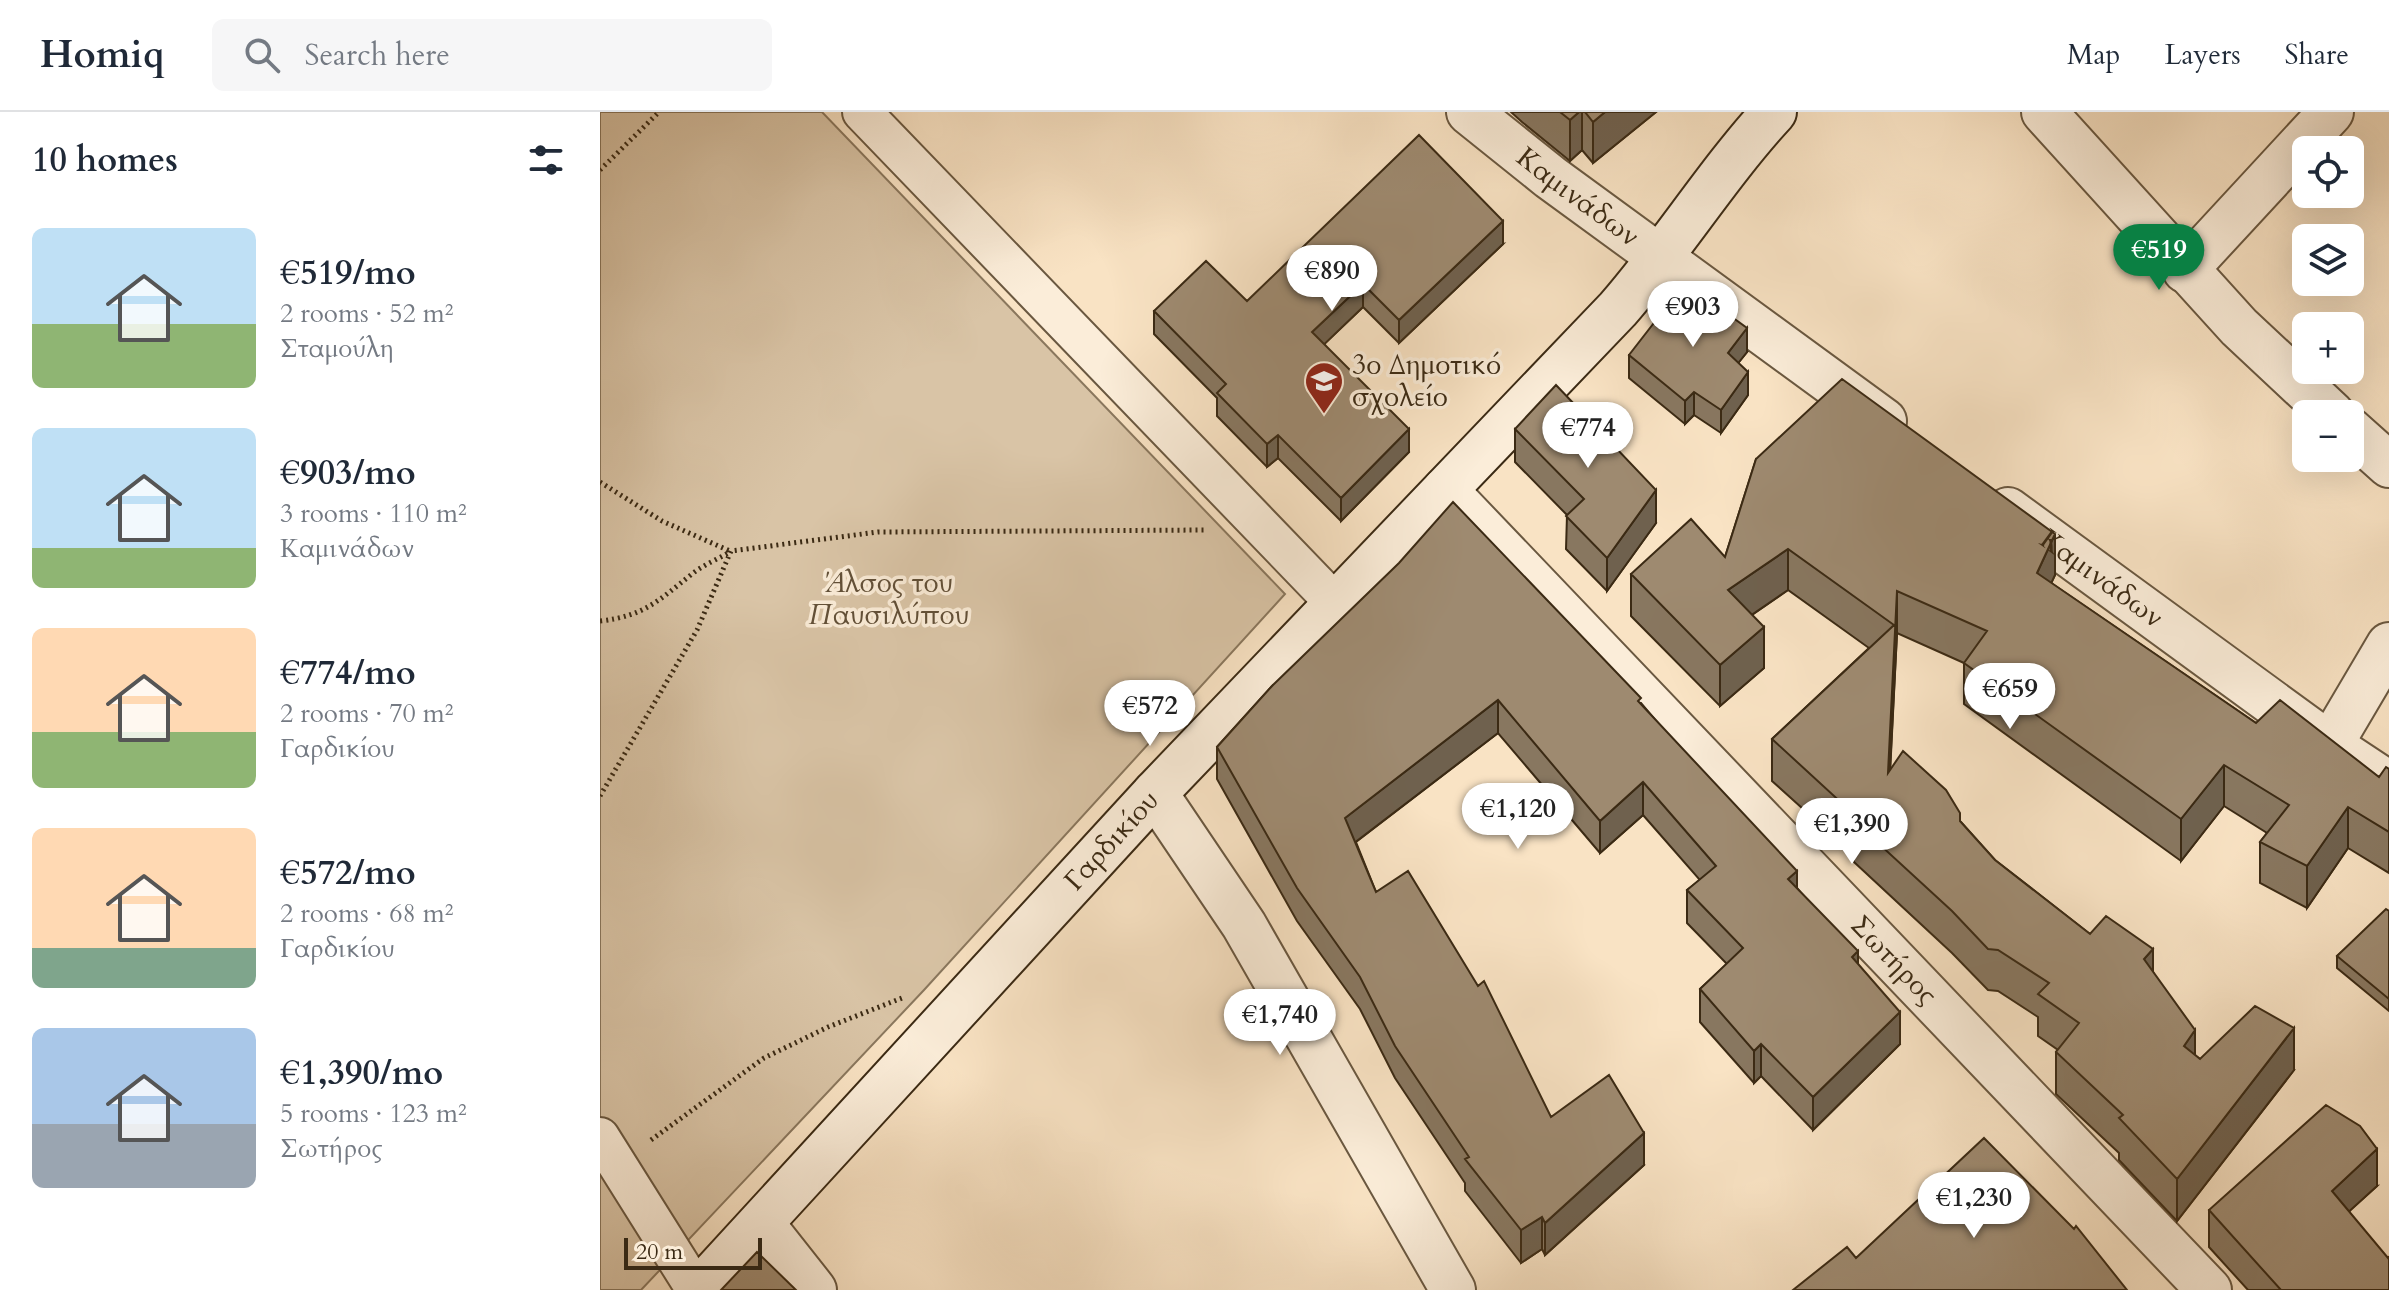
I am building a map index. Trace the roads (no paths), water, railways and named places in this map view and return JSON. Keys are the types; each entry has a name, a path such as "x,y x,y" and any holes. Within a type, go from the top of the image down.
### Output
{"street":[{"path":"862,112 1335,603"},
{"name":"Καμινάδων","path":"1469,112 1550,177 1918,445"},
{"name":"Γαρδικίου","path":"698,1290 762,1224 1155,793 1618,309 1774,112"},
{"path":"2044,112 2185,270 2270,358 2316,400"},
{"path":"2185,270 2331,112"},
{"path":"2364,443 2389,465"},
{"name":"Καμινάδων","path":"1970,483 2330,745 2389,784"},
{"name":"Σωτήρος","path":"1445,490 2209,1290"},
{"path":"2330,745 2389,645"},
{"path":"1155,793 1244,925 1453,1290"},
{"path":"609,1151 698,1290"},
{"path":"762,1224 814,1290"}],"place":[{"name":"3ο Δημοτικό σχολείο","path":"1324,415"}],"park label":[{"name":"Άλσος του Παυσιλύπου","path":"889,599"}]}
